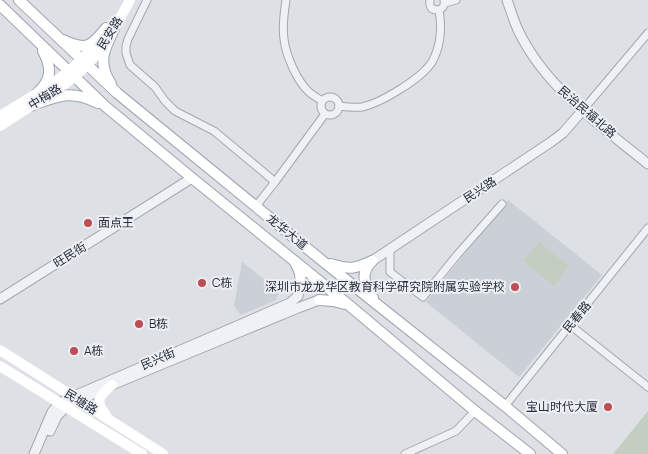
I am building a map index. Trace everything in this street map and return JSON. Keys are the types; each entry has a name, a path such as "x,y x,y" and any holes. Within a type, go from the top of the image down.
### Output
{"main road":[{"name":"龙华大道","path":"19,0 117,93 562,454"},
{"name":"民安路","path":"85,63 107,40 122,0"},
{"name":"民安路","path":"110,29 130,0"},
{"name":"龙华大道","path":"0,5 105,106 350,306 475,411 530,454"},
{"path":"55,35 72,44 84,46 92,44 110,29"},
{"path":"110,29 102,57 104,72 117,93"},
{"path":"37,41 47,60 49,71 47,82 37,93"},
{"name":"中梅路","path":"0,126 72,75 85,63"},
{"name":"中梅路","path":"0,116 37,93 72,75"},
{"path":"30,106 57,96 71,94 88,98 105,106"},
{"path":"293,260 301,277 301,286"},
{"path":"325,262 348,269 356,268 372,261"},
{"path":"372,261 366,270 364,278 365,285 376,303"},
{"path":"319,300 333,300 350,306"},
{"name":"民塘路","path":"0,350 163,454"},
{"name":"民塘路","path":"0,366 142,454"},
{"path":"109,420 98,402 112,385"}],"street":[{"path":"147,0 126,46 130,65 155,87 175,111 214,132 275,182"},
{"path":"286,0 283,20 284,40 291,64 309,92 322,101"},
{"path":"430,0 431,8 435,10 443,7 444,2 456,0"},
{"name":"民治民福北路","path":"507,0 520,33 536,60 556,85 582,112 648,164"},
{"path":"339,106 356,108 377,102 409,83 425,70 432,62 439,44 441,25 438,10"},
{"path":"582,112 648,33"},
{"path":"330,97 339,106 336,113 330,115 325,114 320,107 325,98 330,97"},
{"name":"民兴路","path":"372,261 551,142 563,133 582,112"},
{"path":"256,206 325,114"},
{"name":"旺民街","path":"0,299 192,178"},
{"path":"390,249 390,272 423,297 502,204"},
{"name":"民春路","path":"505,406 648,228"},
{"name":"民兴街","path":"34,454 52,412 63,405 290,303 298,296 301,286"},
{"name":"民兴街","path":"75,398 112,385 319,300"},
{"path":"570,325 648,387"},
{"name":"民兴街","path":"41,454 63,405"},
{"path":"405,454 456,431 475,411"}],"shaded area":[{"name":"深圳市龙龙华区教育科学研究院附属实验学校","path":"508,200 602,275 519,377 426,302"},
{"path":"242,262 279,291 276,300 241,315 234,306"}],"green space":[{"path":"539,242 569,266 554,286 523,261"},
{"path":"648,411 648,454 613,454"}],"place":[{"name":"面点王","path":"88,223"},
{"name":"C栋","path":"202,283"},
{"name":"深圳市龙龙华区教育科学研究院附属实验学校","path":"515,287"},
{"name":"B栋","path":"139,324"},
{"name":"A栋","path":"74,351"},
{"name":"宝山时代大厦","path":"608,407"}]}
